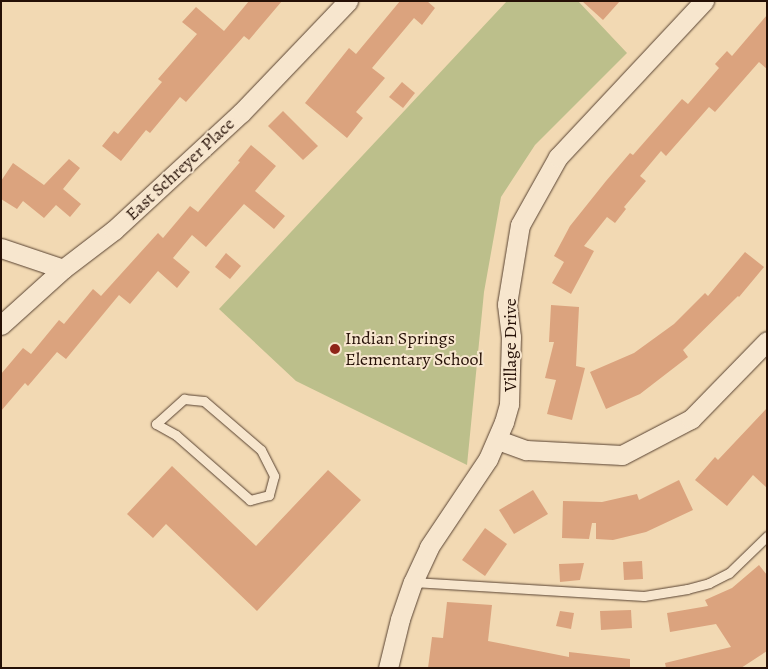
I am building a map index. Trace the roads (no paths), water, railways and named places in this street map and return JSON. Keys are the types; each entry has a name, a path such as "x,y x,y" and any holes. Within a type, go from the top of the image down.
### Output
{"street":[{"name":"East Schreyer Place","path":"1,325 62,269 114,230 241,112 348,1"},
{"name":"Village Drive","path":"388,668 400,619 413,582 430,548 476,479 498,440 509,404 511,337 507,304 520,225 558,157 704,1"},
{"path":"1,248 62,269"},
{"path":"498,440 526,450 622,455 691,419 765,347"}],"lane":[{"path":"184,398 204,401 261,450 274,476 269,495 250,500 176,435 156,424 184,398"},
{"path":"413,582 644,596 687,590 709,583 729,573 767,536"}],"place":[{"name":"Indian Springs Elementary School","path":"335,349"}]}
